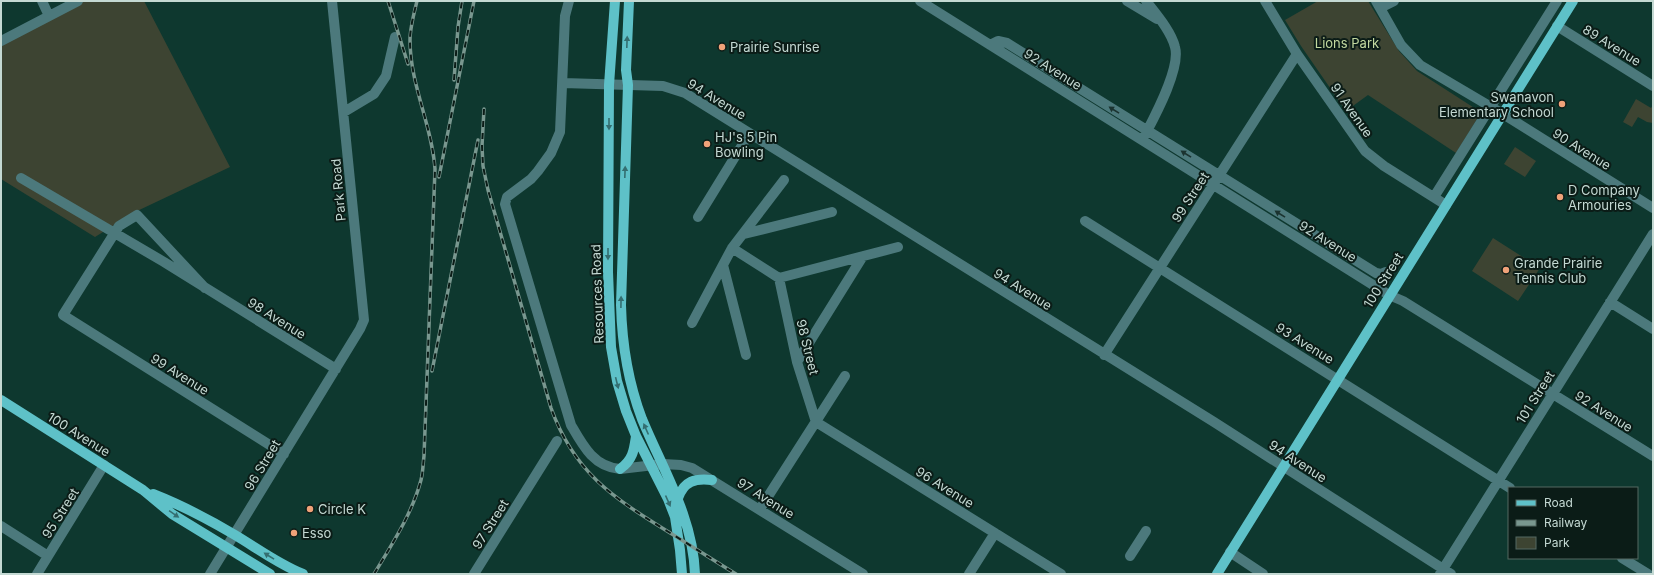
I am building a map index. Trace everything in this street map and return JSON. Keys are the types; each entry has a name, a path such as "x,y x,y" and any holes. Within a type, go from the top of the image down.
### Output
{"main road":[{"name":"Resources Road","path":"615,1 609,85 609,332 617,381 626,411 636,436 668,499 675,517 682,574"},
{"name":"Resources Road","path":"629,1 626,70 628,85 621,305 623,341 636,404 678,498 689,534 694,574"},
{"name":"100 Street","path":"1217,574 1573,1"},
{"name":"100 Avenue","path":"1,400 143,490 172,514 270,574"},
{"path":"620,469 631,459 636,436"},
{"path":"678,498 682,489 687,483 699,479 712,480"},
{"name":"100 Avenue","path":"143,490 183,505 235,535"},
{"path":"235,535 281,564 304,574"}],"street":[{"path":"42,1 49,16"},
{"path":"1,41 78,1"},
{"name":"Park Road","path":"332,1 364,320 336,370"},
{"path":"569,1 565,16 561,126 556,143 538,171 507,197 505,204 571,425 584,446 594,458 608,468 620,469"},
{"name":"92 Avenue","path":"920,1 1389,295 1403,301 1653,456"},
{"path":"1127,1 1164,23"},
{"path":"1143,140 1175,70 1176,47 1164,23 1146,1"},
{"name":"91 Avenue","path":"1265,1 1297,54 1365,151 1384,166 1446,205"},
{"path":"1378,5 1394,1"},
{"path":"1434,197 1557,1"},
{"name":"90 Avenue","path":"1378,5 1401,45 1420,65 1503,114 1653,208"},
{"name":"89 Avenue","path":"1557,26 1653,86"},
{"path":"344,112 374,94 386,76 395,37"},
{"name":"92 Avenue","path":"990,45 998,41 1007,43 1376,273 1381,274 1386,272"},
{"name":"99 Street","path":"1104,355 1297,54"},
{"name":"94 Avenue","path":"563,83 663,86 675,88 685,93 1283,467 1445,572"},
{"path":"698,217 750,134"},
{"name":"98 Avenue","path":"21,178 205,288 336,370"},
{"path":"692,322 732,248 784,180"},
{"path":"744,234 832,212"},
{"name":"98 Avenue","path":"114,233 118,226 138,215 205,288"},
{"name":"93 Avenue","path":"1085,221 1508,487"},
{"name":"99 Avenue","path":"114,233 63,315 284,454"},
{"name":"101 Street","path":"1445,572 1498,480 1653,234"},
{"path":"732,248 779,278 898,247"},
{"path":"797,362 863,256"},
{"path":"723,265 746,355"},
{"name":"98 Street","path":"779,278 797,362 816,422"},
{"path":"1610,302 1653,329"},
{"name":"96 Street","path":"210,574 336,370"},
{"path":"760,509 845,376"},
{"name":"96 Avenue","path":"816,422 1061,574"},
{"name":"97 Street","path":"474,574 557,441"},
{"name":"97 Avenue","path":"620,469 663,464 686,466 760,509 863,574"},
{"name":"95 Street","path":"37,574 104,465"},
{"path":"1,526 48,556"},
{"path":"1130,556 1146,531"},
{"path":"969,574 995,533"},
{"path":"1230,552 1263,574"},
{"path":"1624,559 1648,574"}],"green space":[{"path":"82,1 144,1 230,167 135,212 95,237 1,179 1,38"},
{"name":"Lions Park","path":"1318,1 1368,1 1399,51 1417,71 1479,111 1479,116 1456,153 1368,95 1346,111 1285,20"},
{"path":"1636,99 1651,108 1653,105 1653,123 1647,122 1638,117 1632,127 1623,122"},
{"path":"1515,147 1536,161 1525,177 1504,164"},
{"name":"Grande Prairie Tennis Club","path":"1493,238 1540,268 1518,301 1472,271"}],"railway":[{"path":"388,1 408,64"},
{"path":"374,574 407,517 417,493 423,471 435,169 430,137 413,73 411,57 410,40 412,20 417,1"},
{"path":"454,80 458,27 462,1"},
{"path":"439,177 474,1"},
{"path":"484,109 482,146 483,166 488,190 551,408 560,430 583,466 612,494 647,519 736,574"},
{"path":"432,371 478,140"}],"place":[{"name":"Prairie Sunrise","path":"722,47"},
{"name":"Swanavon Elementary School","path":"1562,104"},
{"name":"HJ's 5 Pin Bowling","path":"707,144"},
{"name":"D Company Armouries","path":"1560,197"},
{"name":"Grande Prairie Tennis Club","path":"1506,270"},
{"name":"Circle K","path":"310,509"},
{"name":"Esso","path":"294,533"}]}
